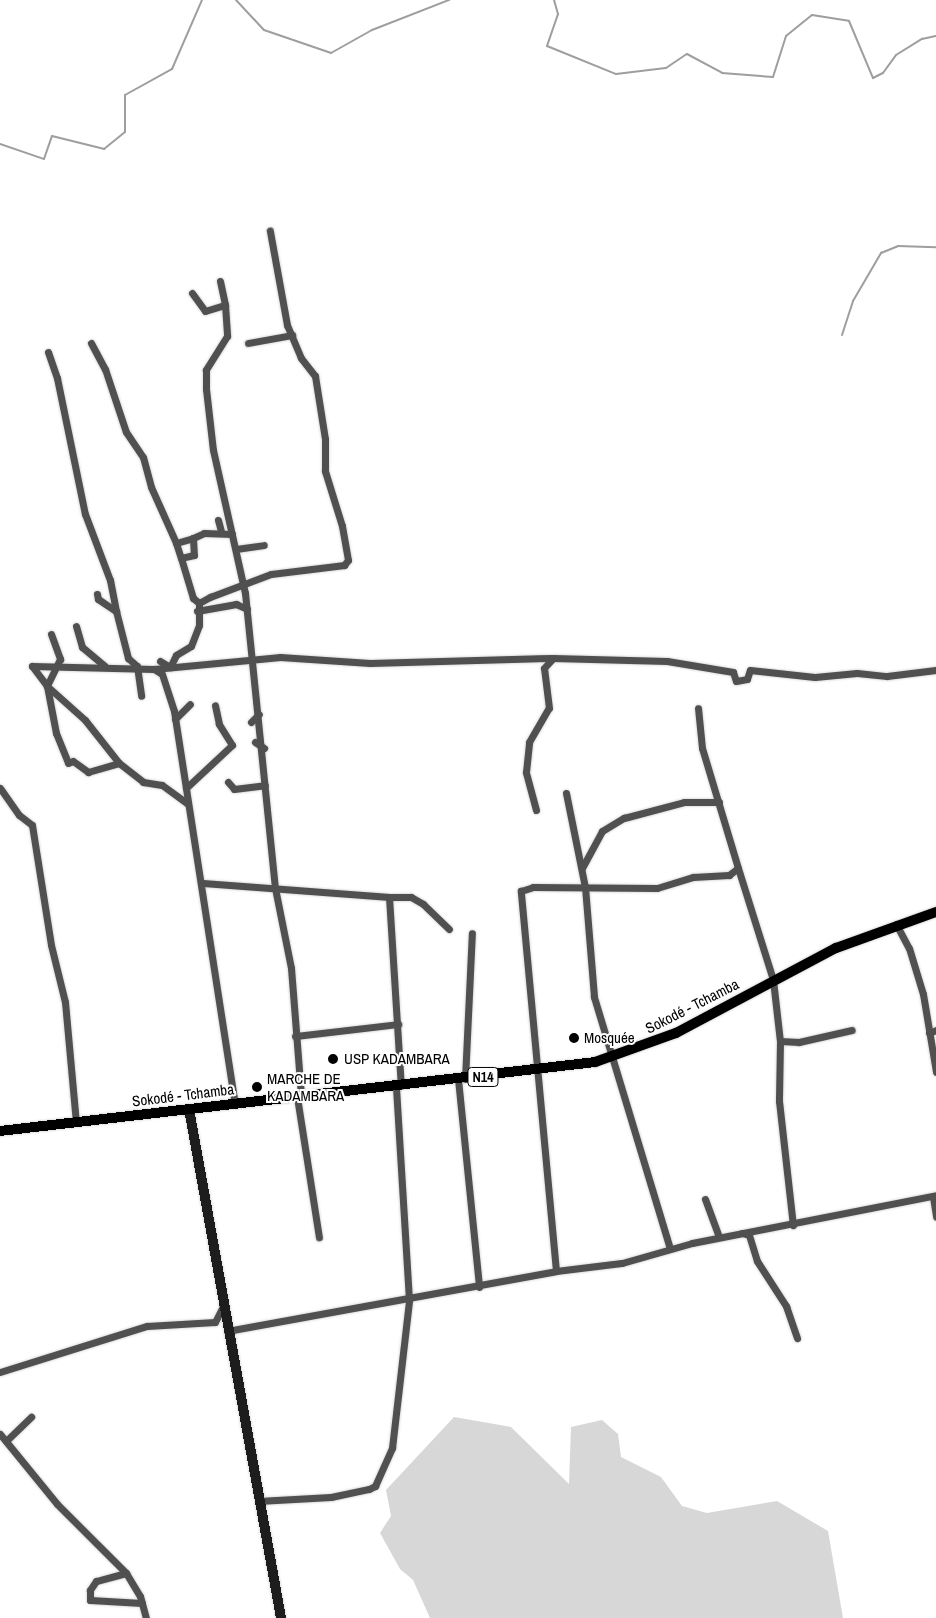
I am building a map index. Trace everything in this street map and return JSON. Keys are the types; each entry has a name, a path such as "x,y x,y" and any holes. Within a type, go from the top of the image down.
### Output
{"main road":[{"name":"Sokodé - Tchamba","path":"0,1131 536,1071 615,1056 676,1033 836,948 896,924 936,912"},
{"path":"188,1109 224,1303 227,1331 257,1501 281,1618"}],"street":[{"path":"199,603 271,574 344,565 348,560 325,471 324,439 315,376 301,358 292,335 270,231"},
{"path":"220,281 225,305 227,336 206,370 206,389 213,450 244,584 250,659 264,748 265,785 275,888 290,968 299,1097 319,1237"},
{"path":"195,292 199,304 205,311 225,305"},
{"path":"248,343 292,335"},
{"path":"91,343 105,369 126,432 143,457 150,487 176,543 193,598 199,603"},
{"path":"48,352 58,378 85,514 110,580 128,658 137,666 141,696"},
{"path":"218,520 221,532"},
{"path":"176,543 221,532 232,534"},
{"path":"181,558 194,555 193,538"},
{"path":"236,549 264,545"},
{"path":"96,594 98,599 116,612"},
{"path":"170,667 176,654 196,640 199,603"},
{"path":"197,612 236,604 247,609"},
{"path":"76,626 82,647 106,666"},
{"path":"51,634 60,659 47,686 56,733 68,763 73,761 88,772 119,763"},
{"path":"536,810 526,772 529,742 549,708 544,668 553,658"},
{"path":"188,804 162,785 143,782 119,763 85,720 47,686 32,666 55,669 137,666 154,670 250,659 370,662 553,658 668,661 733,672 736,680 746,679 750,670 820,677 857,673 887,676 936,670"},
{"path":"160,661 170,667"},
{"path":"154,670 165,680 175,719 203,883 235,1104"},
{"path":"175,719 190,704"},
{"path":"186,788 232,745 219,724 215,706"},
{"path":"698,708 702,748 773,980 780,1041 779,1101 793,1225"},
{"path":"251,722 259,714"},
{"path":"255,742 264,748"},
{"path":"228,782 234,789 265,785"},
{"path":"0,788 19,815 32,825 51,945 65,1002 76,1122"},
{"path":"566,793 585,887 594,997 615,1056 670,1249"},
{"path":"582,868 602,831 624,818 684,802 719,802"},
{"path":"556,1271 536,1071 521,891 585,887 657,888 693,877 729,875 738,868"},
{"path":"203,883 411,897 424,904 449,929"},
{"path":"257,1501 331,1497 375,1486 395,1437 410,1300 398,1086 398,1024 389,896"},
{"path":"896,924 909,948 924,994 932,1032 936,1072"},
{"path":"472,933 462,1079 479,1287"},
{"path":"295,1036 398,1024"},
{"path":"780,1041 799,1042 852,1030"},
{"path":"227,1331 410,1300 556,1271 622,1263 670,1249 742,1233 793,1225 922,1195 935,1196 936,1216"},
{"path":"705,1199 719,1238"},
{"path":"742,1233 748,1235 757,1261 786,1306 797,1338"},
{"path":"0,1372 147,1326 215,1322 224,1303"},
{"path":"6,1441 31,1417"},
{"path":"0,1434 57,1504 126,1573 142,1603 146,1618"},
{"path":"126,1573 96,1581 90,1590 90,1600 142,1603"}],"shaded area":[{"path":"454,1417 511,1427 569,1484 571,1427 602,1420 618,1434 621,1457 661,1477 682,1506 707,1513 777,1501 828,1531 843,1618 430,1618 413,1580 400,1569 380,1533 391,1516 386,1490"}],"waterway":[{"path":"0,144 44,159 52,136 104,149 125,132 125,95 172,69 202,0"},
{"path":"236,0 264,30 331,53 372,30 449,0"},
{"path":"554,0 558,14 547,46 616,74 666,68 687,54 722,73 773,77 786,36 812,15 849,21 873,78 883,73 896,55 922,39 936,36"},
{"path":"842,335 853,301 881,253 898,246 936,247"}],"place":[{"name":"Mosquée","path":"574,1038"},
{"name":"USP KADAMBARA","path":"333,1059"},
{"name":"MARCHE DE KADAMBARA","path":"257,1087"}]}
